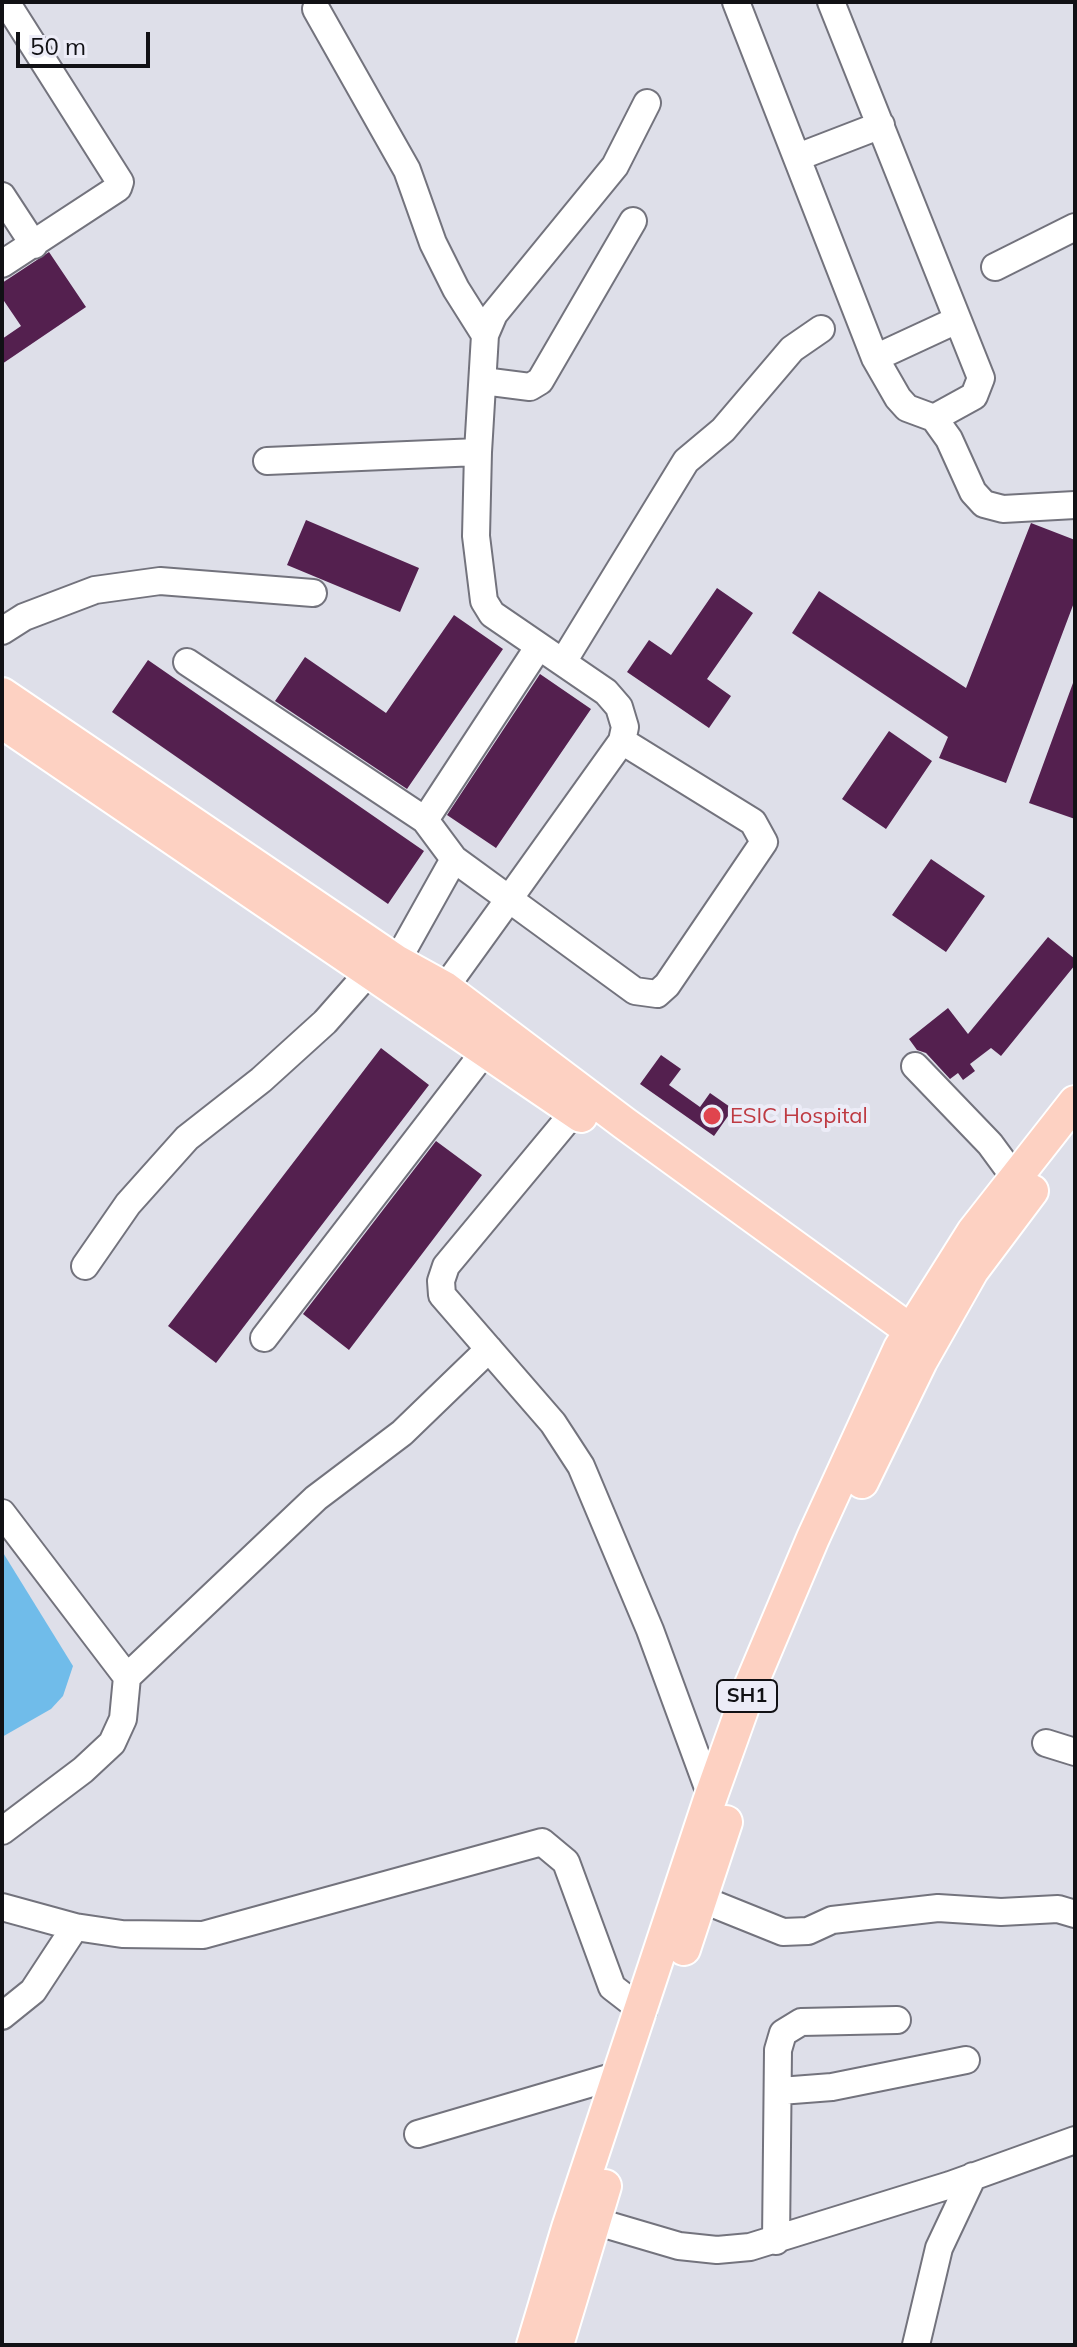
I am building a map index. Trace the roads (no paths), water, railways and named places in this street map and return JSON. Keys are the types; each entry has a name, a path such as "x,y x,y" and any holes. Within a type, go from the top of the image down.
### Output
{"main road":[{"path":"2,694 383,972"},
{"path":"2,722 383,972 436,1000 916,1346"},
{"path":"436,1000 485,1051 916,1346"},
{"name":"SH1","path":"533,2345 711,1796 750,1687 813,1538 916,1346 972,1271 1075,1102"},
{"name":"SH1","path":"1021,1187 1075,1135"},
{"name":"SH1","path":"557,2345 594,2221 785,1655 916,1346"}],"street":[{"path":"2,264 118,188 120,182 6,2"},
{"path":"736,2 875,358 907,408 934,418 949,439 973,492 984,504 1003,509 1075,505"},
{"path":"831,2 981,378 979,389 934,418"},
{"path":"316,9 407,170 433,243 456,289 485,335"},
{"path":"436,1000 622,741 625,727 619,707 606,692 492,614 484,601 476,536 478,452 485,335 494,314 615,166 647,103"},
{"path":"798,157 881,125"},
{"path":"2,196 34,245"},
{"path":"483,381 530,387 540,381 633,221"},
{"path":"995,267 1075,227"},
{"path":"875,358 957,320"},
{"path":"563,662 686,461 723,430 792,349 821,329"},
{"path":"267,461 478,452"},
{"path":"2,631 24,617 95,590 160,581 313,593"},
{"path":"425,820 539,646"},
{"path":"187,662 425,820 454,859 635,991 657,994 667,985 759,853 763,835 753,822 622,741"},
{"path":"85,1266 128,1204 187,1138 261,1080 383,972 454,859"},
{"path":"264,1338 485,1051"},
{"path":"915,1066 990,1144 1021,1187"},
{"path":"574,1112 446,1266 441,1281 442,1295 553,1423 581,1466 650,1630 711,1796"},
{"path":"2,1831 83,1770 112,1743 123,1719 127,1677 316,1498 402,1433 489,1349"},
{"path":"2,1513 127,1677"},
{"path":"1046,1743 1075,1752"},
{"path":"2,1907 75,1927 122,1934 203,1935 542,1842 566,1862 612,1987 643,2011"},
{"path":"701,1899 783,1932 808,1931 832,1920 938,1908 1001,1912 1058,1909 1075,1914"},
{"path":"2,2016 33,1991 75,1927"},
{"path":"776,2241 780,2091 778,2050 787,2027 801,2022 897,2020"},
{"path":"780,2091 832,2087 966,2060"},
{"path":"418,2134 619,2075"},
{"path":"594,2221 679,2246 717,2250 776,2241 1075,2140"},
{"path":"916,2345 939,2248 973,2176"}],"water":[{"path":"2,1551 73,1666 63,1696 51,1709 2,1737"}],"place":[{"name":"ESIC Hospital","path":"712,1116"}]}
